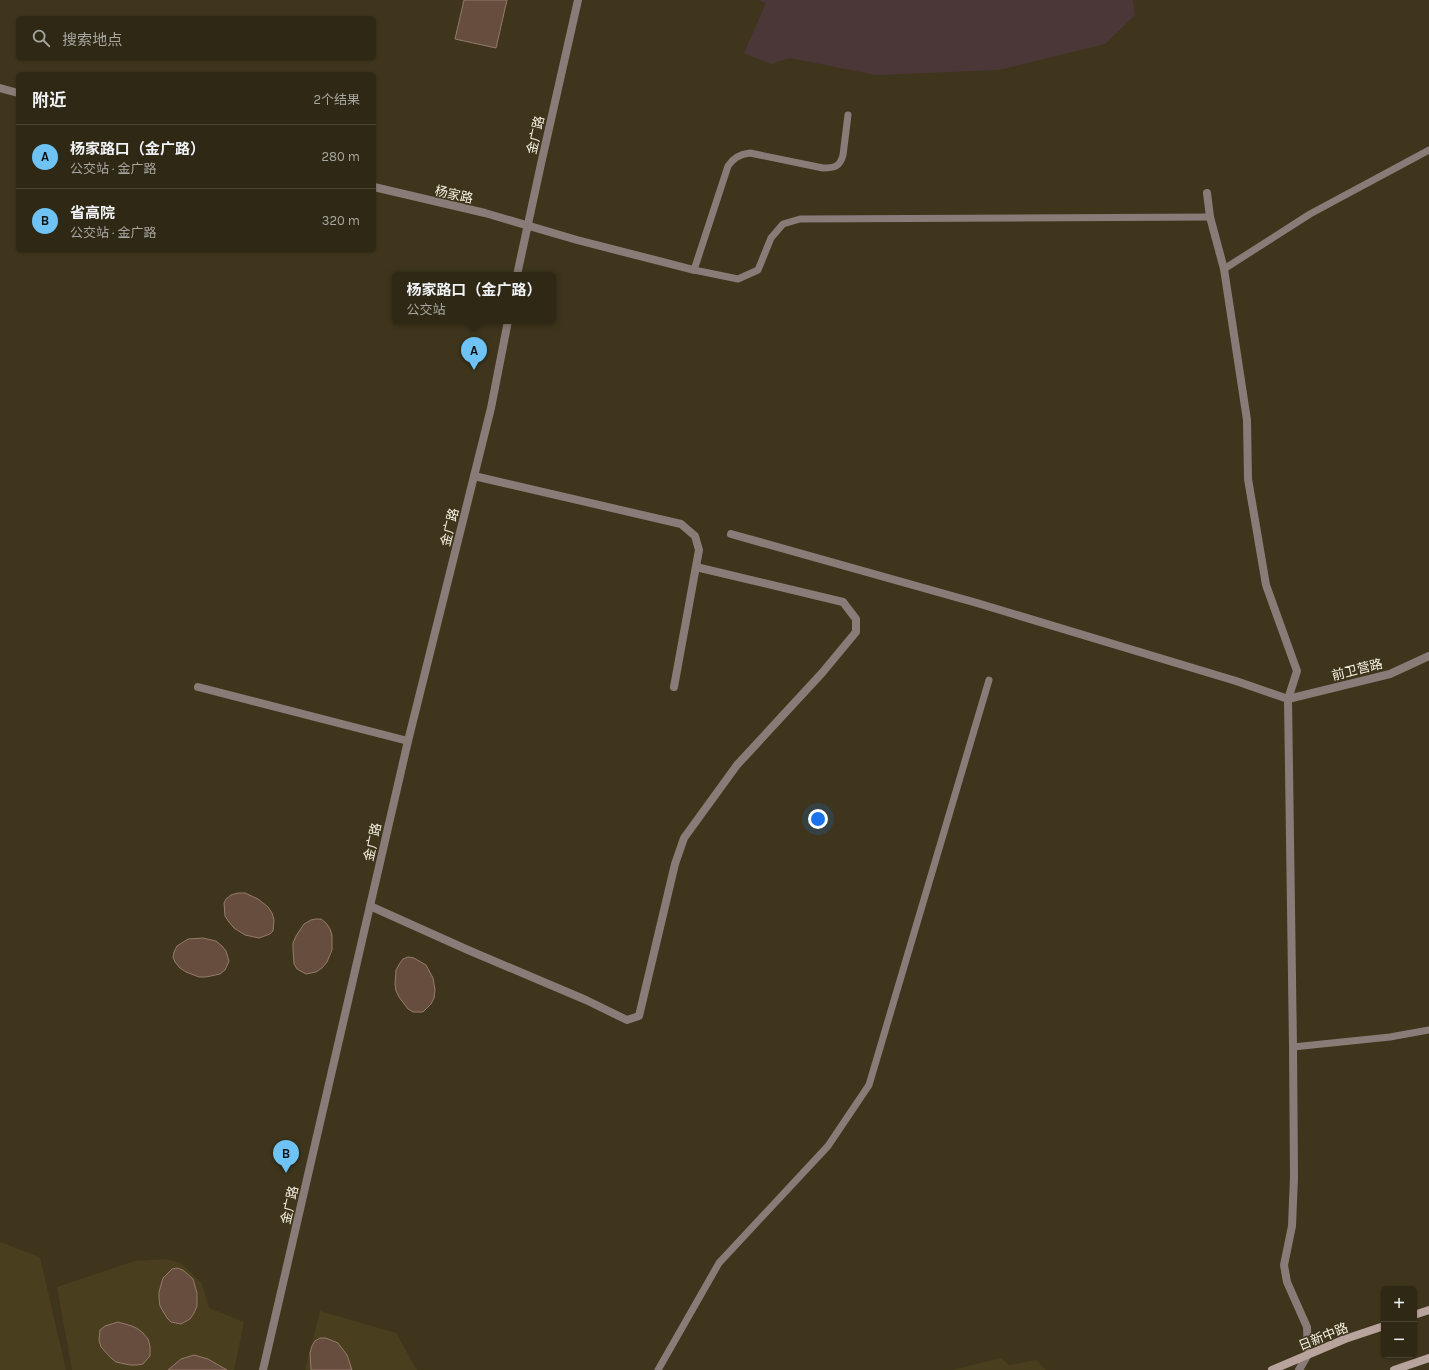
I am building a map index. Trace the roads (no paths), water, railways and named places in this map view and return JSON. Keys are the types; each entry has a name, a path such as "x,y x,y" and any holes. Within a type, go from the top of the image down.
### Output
{"main road":[{"path":"1417,1314 1429,1310"},
{"name":"日新中路","path":"1272,1370 1345,1339 1381,1327"},
{"path":"1394,1370 1429,1358"}],"street":[{"name":"金广路","path":"518,272 527,224 578,0"},
{"path":"0,88 16,92"},
{"name":"杨家路","path":"376,187 527,224 578,240 694,270"},
{"path":"1207,193 1210,217 1224,269 1247,420 1248,479 1266,585 1297,671 1288,699 1294,1177 1292,1226 1284,1266 1287,1282 1307,1327 1308,1354 1306,1370"},
{"name":"金广路","path":"263,1370 408,741 491,408 507,324"},
{"path":"474,476 681,524 695,536 699,550 674,687"},
{"path":"731,534 984,606 1236,681 1288,699"},
{"path":"370,906 468,950 586,1000 627,1020 639,1016 675,864 684,838 737,765 822,673 856,632 856,618 843,602 696,567"},
{"name":"前卫营路","path":"1288,699 1390,674 1429,656"},
{"path":"198,687 408,741"},
{"path":"1299,1370 1308,1354"}],"lane":[{"path":"848,115 843,155 841,161 836,166 823,168 750,153 743,154 731,161 728,166 694,270 738,278 758,270 771,238 783,224 800,219 1210,217"},
{"path":"1224,269 1310,214 1429,150"},
{"path":"658,1370 719,1263 828,1146 869,1085 989,680"},
{"path":"1293,1047 1390,1037 1429,1030"}],"place":[{"name":"杨家路口（金广路）","path":"474,370"},
{"name":"省高院","path":"286,1173"}]}
